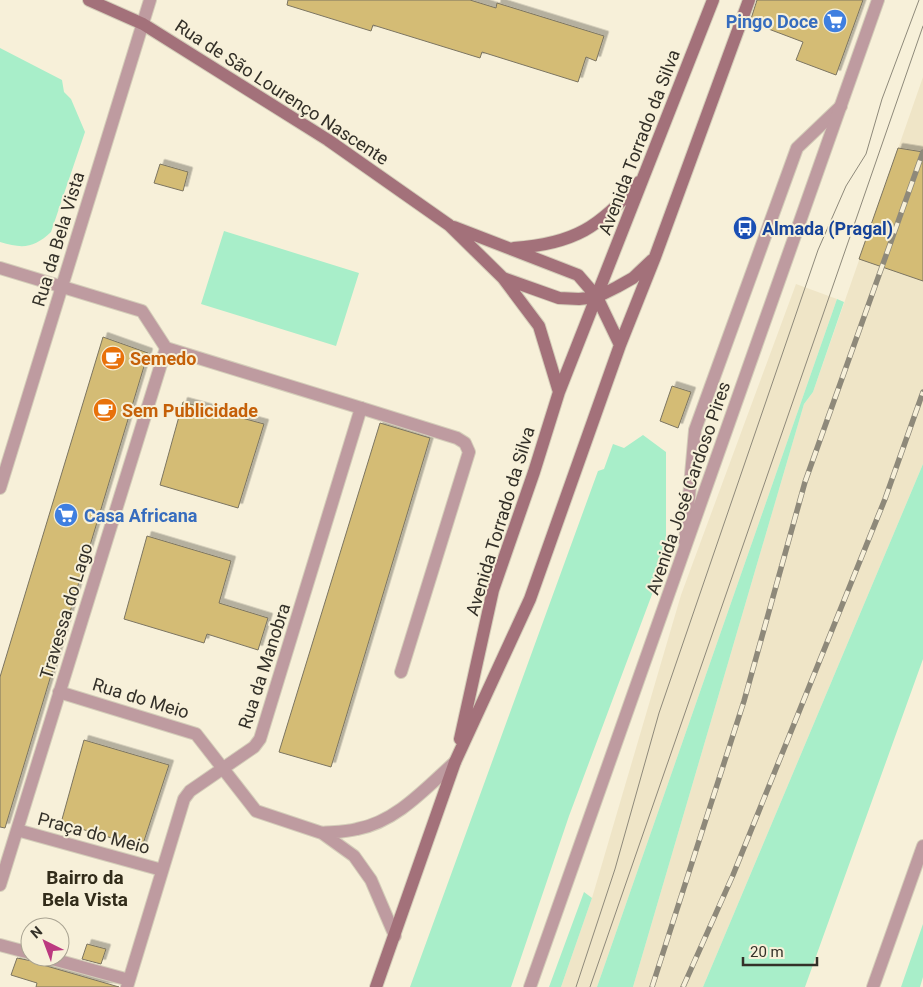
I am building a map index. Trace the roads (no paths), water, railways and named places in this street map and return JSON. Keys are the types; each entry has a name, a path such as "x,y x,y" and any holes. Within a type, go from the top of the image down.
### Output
{"main road":[{"name":"Rua de São Lourenço Nascente","path":"89,0 143,24 328,140 450,225 503,278 539,326 559,392"},
{"name":"Avenida Torrado da Silva","path":"455,762 493,590 534,472 559,392 646,175 713,0"},
{"name":"Avenida Torrado da Silva","path":"376,987 455,762 530,599 620,345 655,257 749,0"},
{"name":"Rua de São Lourenço Nascente","path":"507,248 542,246 572,238 600,222 624,200 646,175"},
{"name":"Rua de São Lourenço Nascente","path":"450,225 578,275 597,297"},
{"name":"Avenida Torrado da Silva","path":"597,297 633,278 655,257"},
{"name":"Rua de São Lourenço Nascente","path":"503,278 559,298 579,299 597,297"},
{"path":"597,297 620,345"}],"street":[{"name":"Rua da Bela Vista","path":"0,488 150,0"},
{"name":"Avenida José Cardoso Pires","path":"530,987 878,0"},
{"path":"684,554 696,430 797,148 841,106"},
{"path":"0,268 62,285 142,311 166,348 457,438 465,443 468,452 401,672"},
{"name":"Travessa do Lago","path":"0,885 166,348"},
{"name":"Rua da Manobra","path":"128,984 184,799 190,791 254,747 260,739 361,408"},
{"name":"Rua do Meio","path":"59,692 192,732 200,737 256,812 322,833"},
{"path":"322,833 358,829 382,820 410,802 455,762"},
{"name":"Praça do Meio","path":"17,830 162,870"},
{"path":"322,833 354,856 371,880 395,936"},
{"path":"873,987 923,846"},
{"path":"0,944 20,950"},
{"path":"70,965 128,984"}],"tram line":[{"path":"576,987 615,869 659,713 818,250 846,186 866,154 882,99 919,0"},
{"path":"590,987 923,26"}],"railway":[{"path":"652,987 744,701 805,482 923,152"},
{"path":"683,987 733,875 885,499 923,392"}],"place":[{"name":"Pingo Doce","path":"835,21"},
{"name":"Almada (Pragal)","path":"745,228"},
{"name":"Semedo","path":"113,358"},
{"name":"Sem Publicidade","path":"105,410"},
{"name":"Casa Africana","path":"66,515"}],"district":[{"name":"Bairro da Bela Vista","path":"85,888"}]}
